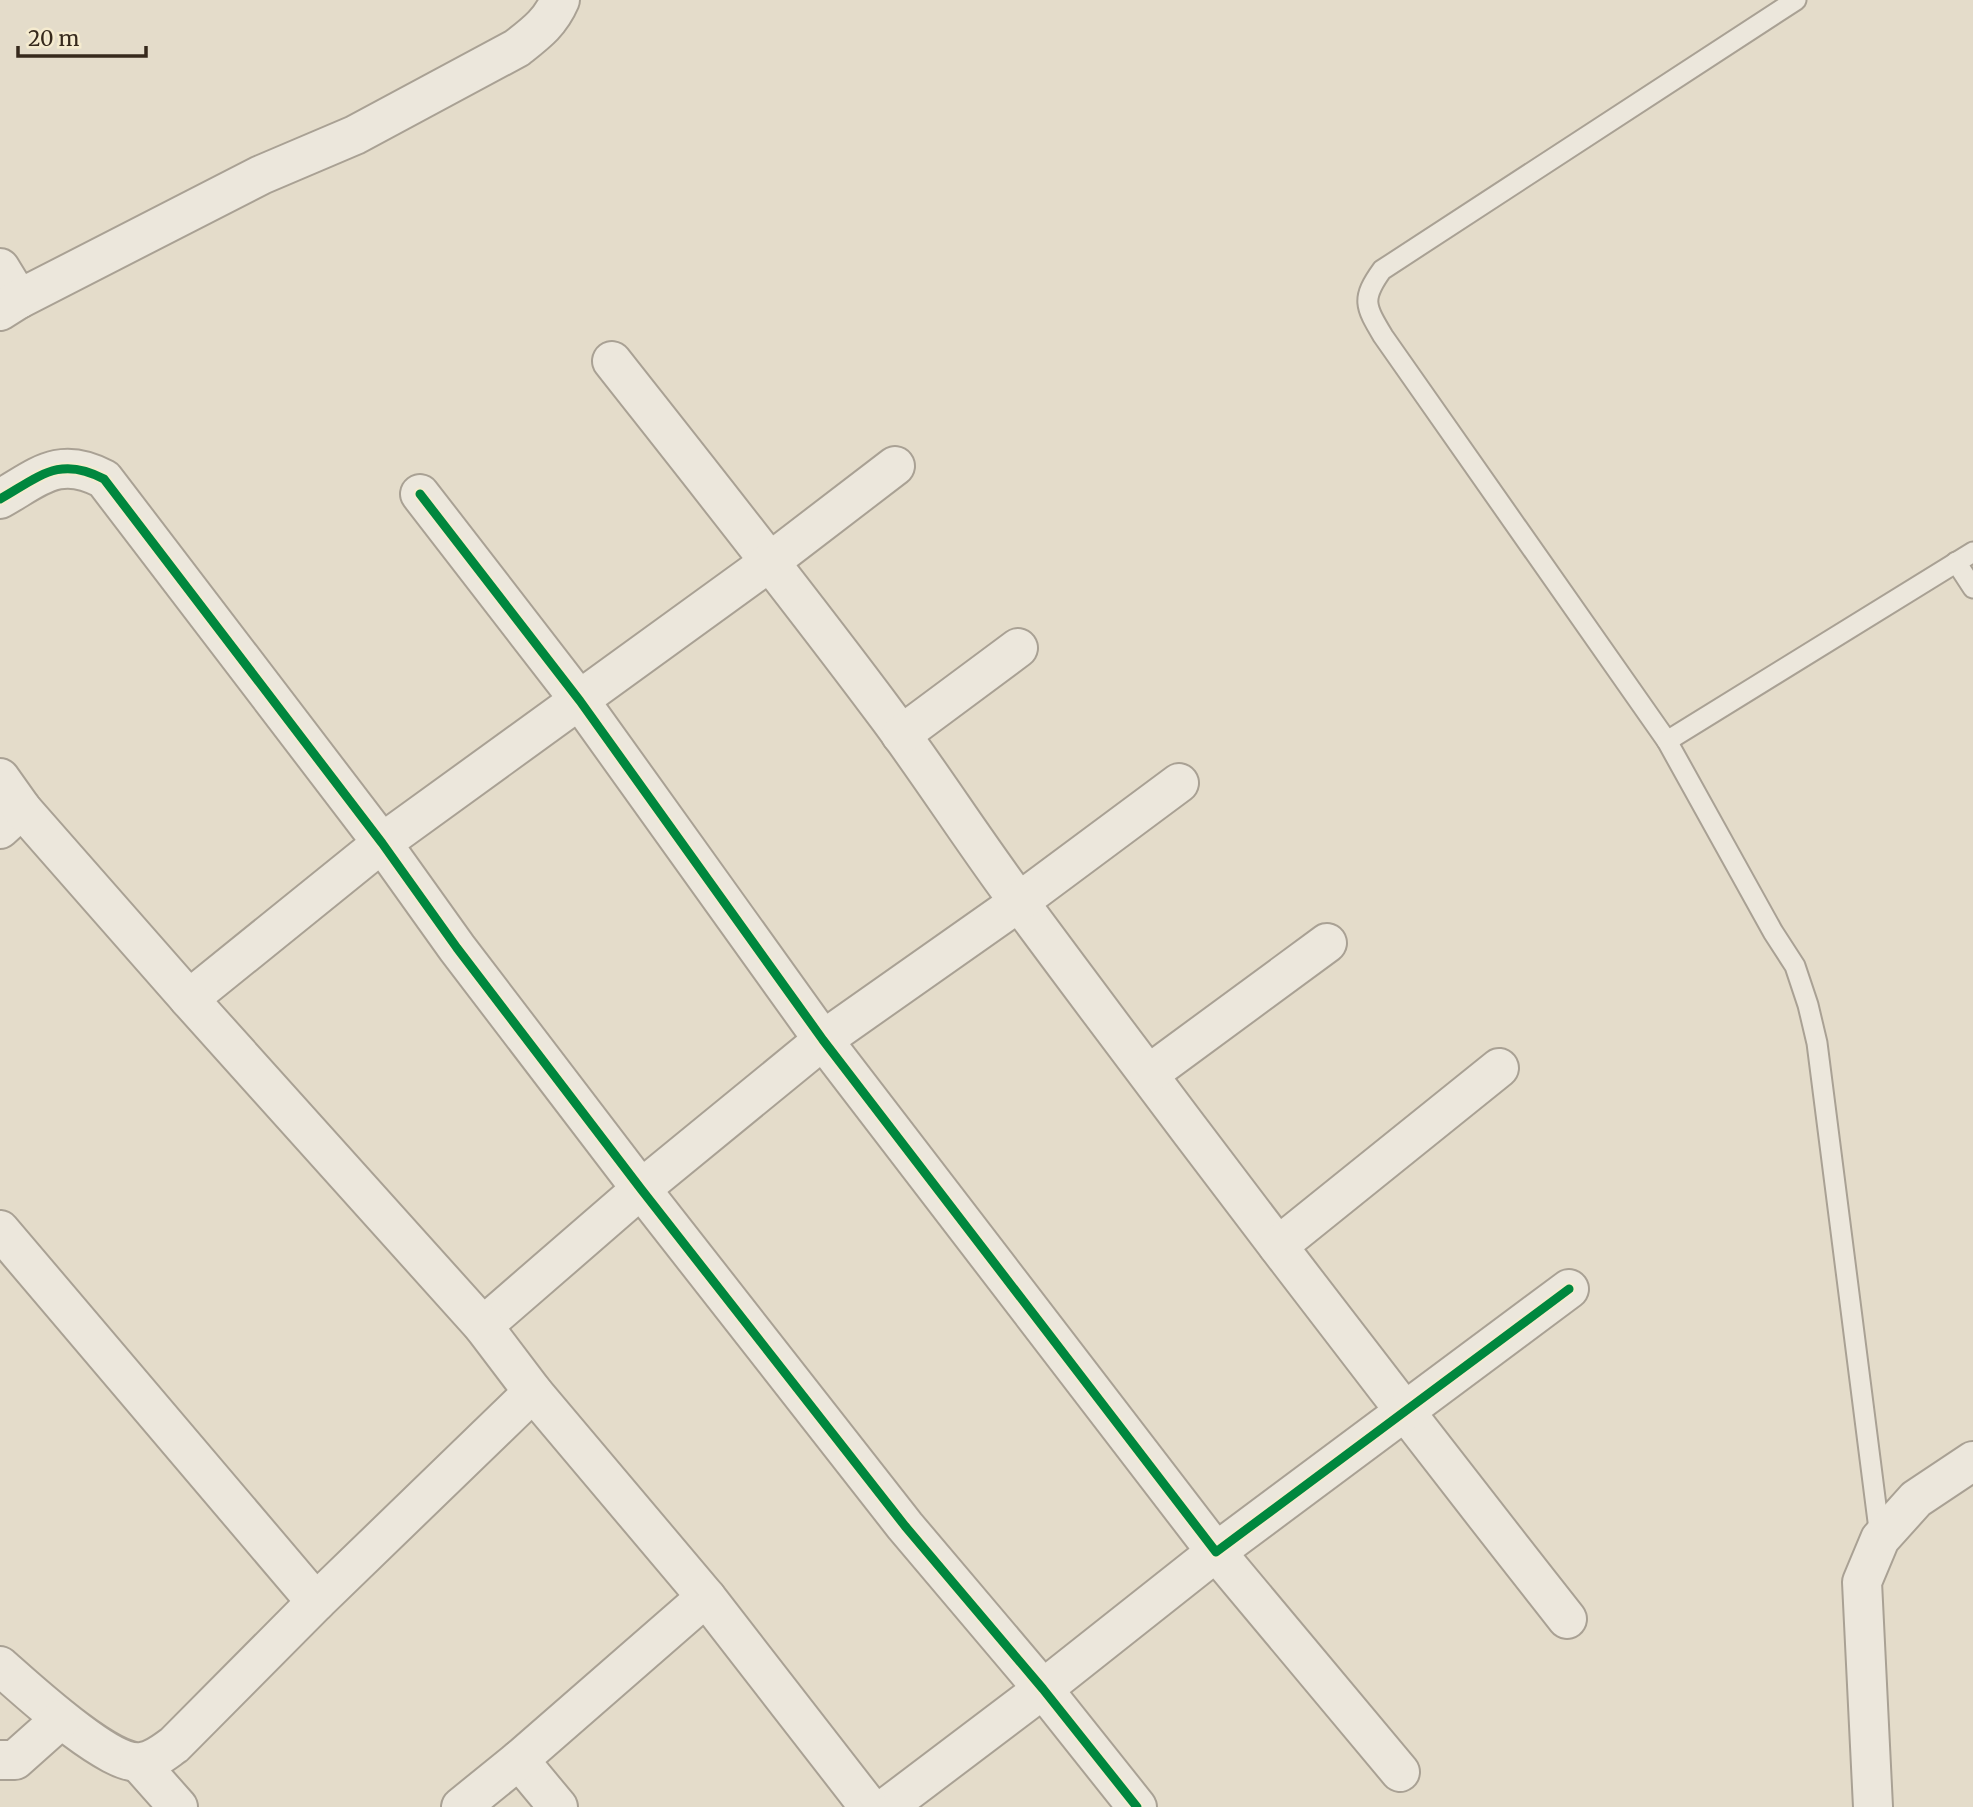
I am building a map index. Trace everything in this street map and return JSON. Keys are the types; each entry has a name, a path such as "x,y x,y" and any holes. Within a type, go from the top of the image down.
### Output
{"street":[{"path":"6,293 261,175 355,135 516,48 540,30 554,15 560,0"},
{"path":"611,361 771,561 901,735 1019,902 1278,1247 1567,1619"},
{"path":"189,999 382,843 771,561 895,466"},
{"path":"0,499 50,470 87,470 104,479 382,843 457,948 640,1189 905,1527 1043,1689 1138,1807"},
{"path":"420,494 580,701 823,1040 1216,1552 1400,1772"},
{"path":"901,735 1018,648"},
{"path":"0,778 11,819 189,999 483,1326 533,1392 706,1597 869,1807"},
{"path":"483,1326 640,1189 823,1040 1019,902 1179,783"},
{"path":"1149,1074 1327,943"},
{"path":"1278,1247 1499,1068"},
{"path":"0,1230 316,1602"},
{"path":"887,1807 1043,1689 1216,1552 1569,1289"},
{"path":"0,1666 61,1720 118,1758 139,1763 156,1757 174,1745 316,1602 533,1392"},
{"path":"1873,1807 1862,1582 1880,1539 1916,1499 1973,1461"},
{"path":"461,1807 706,1597"},
{"path":"0,1759 15,1760 61,1720"},
{"path":"519,1760 558,1807"},
{"path":"139,1763 178,1807"}],"lane":[{"path":"1796,0 1382,270 1370,288 1367,301 1383,336 1667,741 1794,966 1808,1005 1817,1044 1880,1539"},
{"path":"1667,741 1973,552"},
{"path":"1956,562 1973,587"}],"cycle path":[{"path":"0,499 38,477 62,469 88,472 104,479 382,843 457,948 641,1189 905,1526 1043,1689 1137,1807"},
{"path":"420,494 580,701 823,1040 1216,1552 1569,1289"}]}
